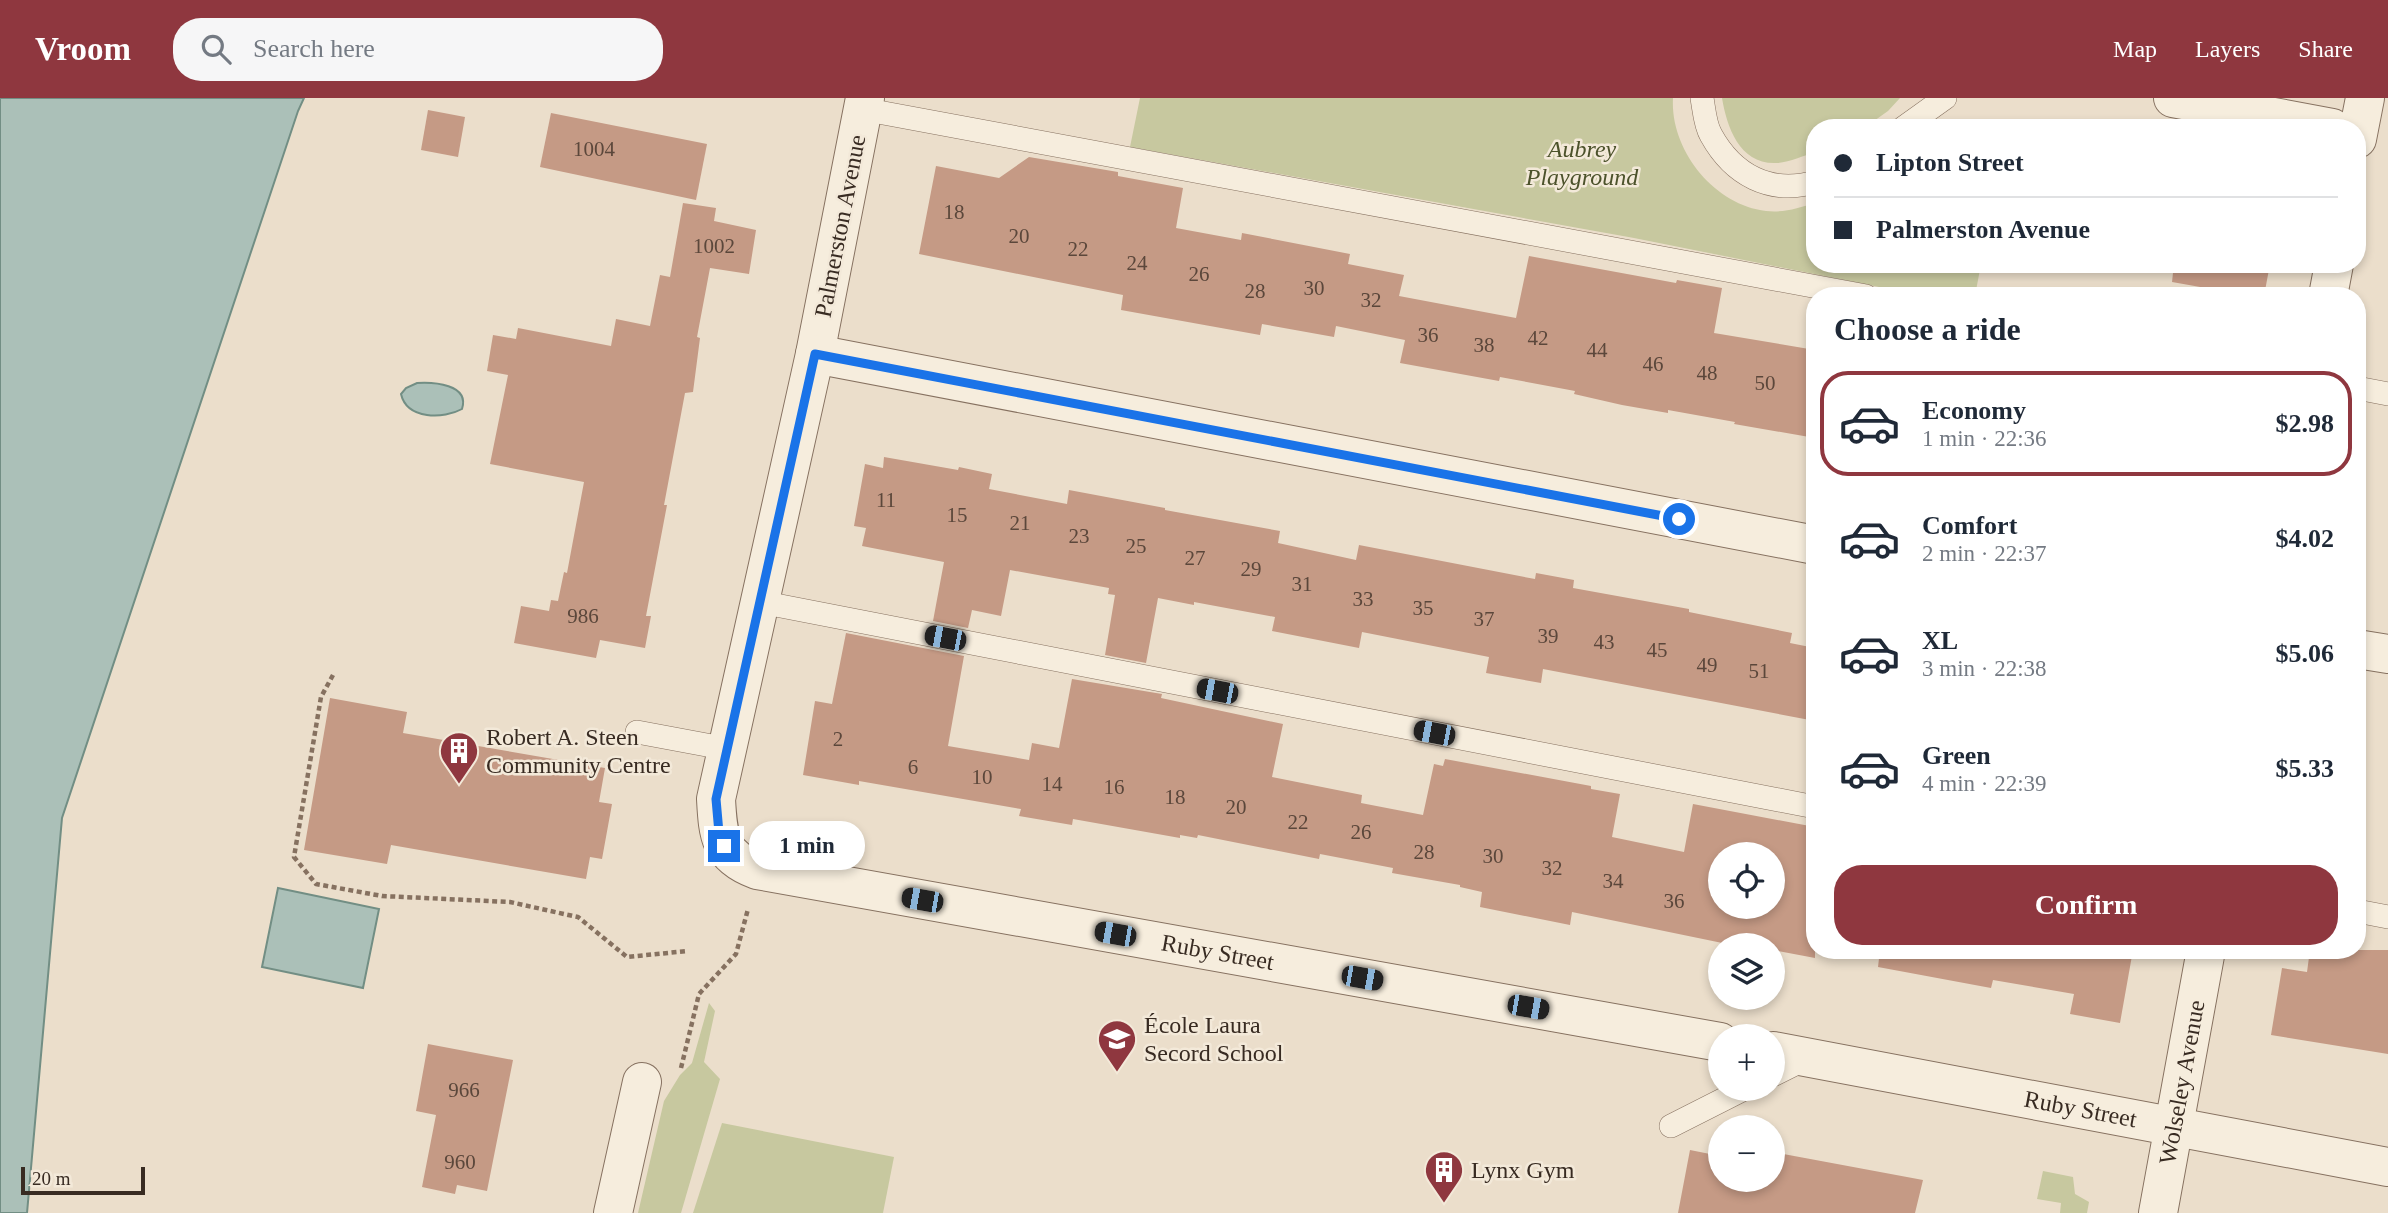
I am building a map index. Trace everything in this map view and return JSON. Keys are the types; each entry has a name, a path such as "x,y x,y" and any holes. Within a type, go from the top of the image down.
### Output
{"street":[{"path":"2173,98 2304,119"},
{"name":"Palmerston Avenue","path":"724,846 719,833 716,799 815,354 864,103"},
{"path":"815,354 1806,543"},
{"path":"2366,650 2388,654"},
{"name":"Ruby Street","path":"724,846 741,865 757,870 1708,1040"},
{"name":"Wolseley Avenue","path":"2158,1213 2204,959"},
{"name":"Ruby Street","path":"1791,1054 2388,1167"},
{"path":"613,1213 642,1082"}],"lane":[{"path":"1702,98 1709,133 1728,160 1773,186 1806,184"},
{"path":"1916,119 1945,98"},
{"path":"864,103 1819,287"},
{"path":"2366,390 2388,394"},
{"path":"760,602 1806,805"},
{"path":"637,732 727,749"},
{"path":"2366,913 2388,917"},
{"path":"1671,1126 1720,1101"}],"path":[{"path":"333,675 321,697 294,857 316,884 382,896 510,902 578,917 627,957 687,951"},
{"path":"680,1075 699,994 736,954 757,870"}],"green space":[{"name":"Aubrey Playground","path":"1140,98 1673,98 1674,118 1687,155 1713,186 1747,207 1766,211 1785,211 1806,206 1806,272 1634,238 1130,147"},
{"path":"1722,98 1900,98 1877,119 1806,119 1806,155 1777,163 1764,162 1745,151 1728,121"},
{"name":"Aubrey Playground","path":"1809,273 1979,273 1977,287 1879,287"},
{"path":"709,1003 715,1011 704,1062 720,1079 681,1213 638,1213 664,1101 680,1075 692,1063"},
{"path":"722,1123 894,1157 883,1213 693,1213"},
{"path":"2043,1171 2073,1177 2075,1194 2089,1202 2087,1213 2060,1213 2061,1203 2037,1199"}],"shaded area":[{"path":"0,98 304,98 62,818 27,1213 0,1213"},
{"path":"417,383 440,384 455,390 461,394 462,409 436,416 411,409 401,394 406,388"},
{"path":"278,888 379,909 363,988 262,967"}],"building":[{"path":"428,110 465,117 458,157 421,150"},
{"path":"551,113 707,144 696,200 540,167"},
{"path":"1029,157 1118,172 1118,176 1183,188 1176,228 1241,240 1242,233 1350,254 1348,264 1404,275 1399,296 1516,318 1529,256 1676,283 1677,280 1722,288 1714,333 1806,348 1806,436 1668,410 1668,413 1622,405 1574,394 1575,391 1500,377 1499,381 1400,363 1405,340 1336,326 1334,337 1262,324 1260,335 1121,310 1123,295 919,254 936,166 999,178"},
{"path":"683,203 716,208 714,221 756,230 749,274 710,268 697,337 700,338 693,392 685,393 664,505 667,505 646,616 651,616 645,648 600,640 596,658 514,643 521,606 549,611 551,600 558,601 564,572 567,573 584,482 490,464 508,375 487,371 493,335 516,339 518,328 611,346 616,319 650,326 660,275 670,277"},
{"path":"2173,273 2268,273 2266,287 2200,287 2172,282"},
{"path":"884,457 958,470 959,467 992,474 989,489 1067,504 1069,490 1165,508 1280,531 1278,543 1356,560 1359,545 1535,579 1536,573 1574,580 1573,588 1689,609 1689,612 1792,633 1790,643 1806,646 1806,719 1543,669 1541,683 1486,673 1489,657 1362,632 1359,648 1272,631 1275,617 1158,598 1146,663 1105,655 1115,595 1108,594 1109,588 1010,570 1001,616 972,610 968,628 933,621 944,562 862,546 866,528 854,526 865,464 883,468"},
{"path":"846,633 964,656 948,746 1029,760 1032,743 1059,748 1072,679 1162,694 1161,698 1283,724 1272,777 1362,795 1361,803 1423,815 1434,764 1443,766 1445,759 1591,786 1591,789 1620,794 1612,837 1684,852 1693,804 1806,825 1806,956 1785,952 1785,933 1708,933 1708,940 1572,912 1570,925 1480,907 1482,892 1460,885 1392,873 1393,868 1320,854 1319,859 1198,835 1197,838 1180,835 1180,838 1073,819 1072,825 1019,816 1021,809 859,781 859,785 803,775 815,701 832,704"},
{"name":"Robert A. Steen Community Centre","path":"330,698 407,712 403,733 605,768 599,802 612,804 602,859 590,857 586,879 391,845 387,864 304,850"},
{"path":"2366,950 2388,950 2388,1054 2271,1035 2282,968 2307,972 2309,959 2366,959"},
{"path":"1879,959 2131,959 2120,1023 2070,1014 2074,994 1993,980 1991,988 1878,967"},
{"path":"428,1044 513,1060 487,1191 457,1185 455,1194 422,1187 436,1115 416,1111"},
{"path":"1690,1150 1708,1154 1708,1192 1785,1192 1785,1154 1923,1180 1915,1213 1678,1213"}],"place":[{"name":"Robert A. Steen Community Centre","path":"459,785"},
{"name":"École Laura Secord School","path":"1117,1073"},
{"name":"Lynx Gym","path":"1444,1204"}],"route":[{"path":"724,846 719,833 716,799 815,354 1679,519"}]}
